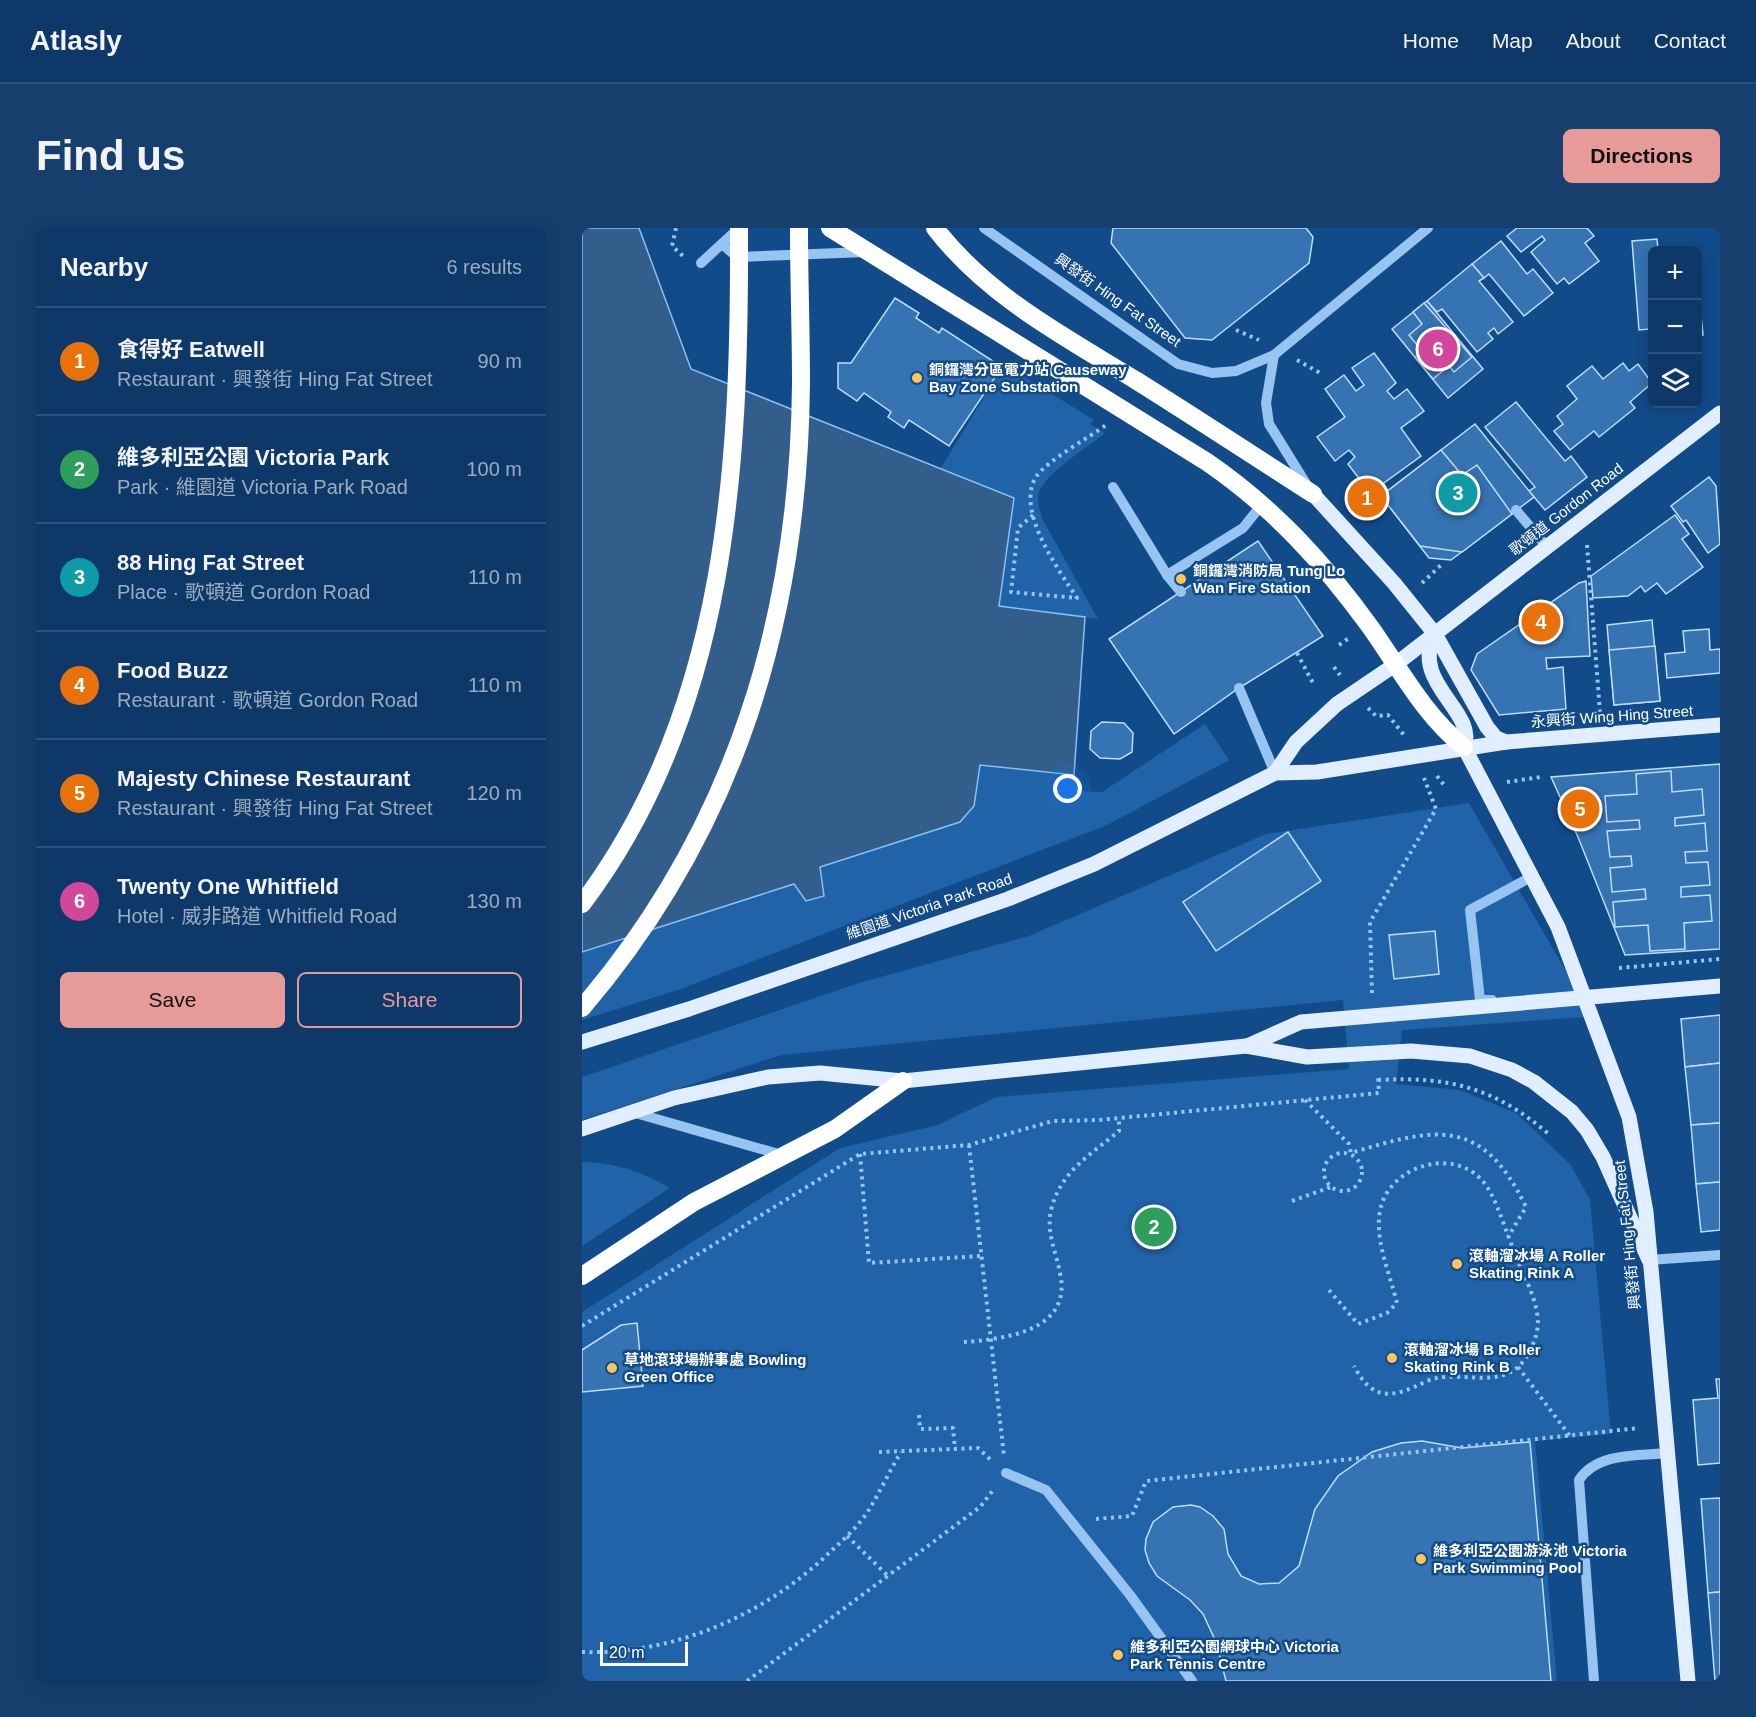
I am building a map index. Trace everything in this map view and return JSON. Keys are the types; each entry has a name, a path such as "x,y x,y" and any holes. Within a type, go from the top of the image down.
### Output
{"highway":[{"path":"582,904 621,844 666,758 696,672 708,626 728,516 734,464 739,379 739,228"},
{"path":"582,1008 619,965 654,914 711,814 740,744 759,686 782,582 797,454 801,383 799,228"},
{"path":"830,228 1207,462 1263,503 1291,529 1313,556 1396,664 1438,725 1464,747"},
{"path":"935,228 979,275 1027,313 1204,422 1313,495"},
{"path":"582,1276 694,1202 835,1129 903,1081"}],"main road":[{"name":"歌頓道 Gordon Road","path":"1275,773 1296,742 1353,693 1396,664 1720,412"},
{"path":"1313,495 1394,583 1435,634 1487,727 1496,738 1506,742"},
{"name":"興發街 Hing Fat Street","path":"1435,634 1429,646 1429,665 1434,680 1464,729 1467,739 1464,747 1558,927 1587,998 1629,1117 1646,1212 1688,1681"},
{"name":"永興街 Wing Hing Street","path":"1275,773 1317,772 1506,742 1720,726"},
{"name":"維園道 Victoria Park Road","path":"582,1042 689,1009 1008,899 1094,864 1275,773"},
{"path":"1246,1046 1301,1022 1720,986"},
{"path":"582,1128 628,1111 674,1098 768,1077 820,1073 903,1081 1246,1046 1308,1057 1411,1051 1470,1056 1512,1070 1554,1096 1587,1130 1602,1157 1649,1260"}],"street":[{"path":"701,264 739,228"},
{"name":"興發街 Hing Fat Street","path":"991,230 1178,364 1212,373 1236,370 1274,355 1428,228"},
{"path":"722,244 737,257 870,252"},
{"path":"737,257 737,278"},
{"path":"1274,355 1266,403 1269,424 1313,495"},
{"path":"1113,487 1167,575 1181,592"},
{"path":"1167,575 1243,528 1263,503"},
{"path":"1516,510 1547,547"},
{"path":"1239,688 1275,773"},
{"path":"1533,876 1470,910 1480,1000 1587,998 1720,986"},
{"path":"628,1111 782,1155"},
{"path":"1649,1260 1720,1256"},
{"path":"1594,1681 1579,1480 1586,1470 1596,1463 1668,1453"},
{"path":"1006,1473 1046,1490 1069,1522 1130,1595 1192,1681"}],"path":[{"path":"1033,516 1018,528 1011,592 1077,598 1048,552 1033,516 1031,494 1036,478 1044,468 1109,423"},
{"path":"1587,545 1600,713"},
{"path":"1297,653 1313,683"},
{"path":"1334,667 1353,693 1376,716 1388,715 1444,785"},
{"path":"1372,994 1370,922 1436,809 1423,777"},
{"path":"1619,968 1720,959"},
{"path":"582,1326 860,1154 969,1145 1053,1121 1119,1118 1379,1093 1378,1072"},
{"path":"1378,1080 1437,1080 1473,1088 1510,1105 1551,1136"},
{"path":"1305,1100 1349,1144 1351,1153 1360,1162 1360,1182 1349,1190 1342,1191 1331,1187 1324,1177 1327,1160 1338,1153 1351,1153 1411,1137 1434,1135 1459,1137 1478,1144 1494,1156 1512,1178 1526,1207 1508,1238"},
{"path":"964,1342 1025,1334 1055,1309 1062,1296 1062,1284 1050,1240 1052,1209 1081,1159 1119,1131 1119,1118"},
{"path":"747,1681 980,1507 1006,1473 969,1145"},
{"path":"860,1154 869,1263 980,1256"},
{"path":"1329,1290 1358,1324 1387,1313 1397,1303 1378,1224 1380,1206 1388,1191 1414,1167 1434,1162 1455,1165 1475,1174 1489,1189 1535,1302 1538,1324 1534,1342 1518,1367 1488,1377 1438,1377 1400,1393 1385,1394 1374,1391 1363,1383 1354,1366"},
{"path":"1292,1201 1331,1187"},
{"path":"1518,1367 1570,1436"},
{"path":"919,1415 920,1430 953,1428 955,1449"},
{"path":"1069,1522 1132,1516 1146,1482 1639,1428"},
{"path":"879,1452 978,1448 1006,1473"},
{"path":"582,1652 605,1653 657,1646 707,1630 750,1611 790,1587 847,1536 869,1509 900,1452"},
{"path":"847,1536 888,1576"}],"shaded area":[{"path":"582,228 639,228 691,369 1014,498 999,606 1085,617 1074,775 980,765 974,806 960,822 820,867 824,896 806,901 794,884 582,952"},
{"path":"1004,364 1094,420 1090,424 1105,433 1050,477 1039,492 1038,499 1043,520 1098,619 999,606 1014,498 941,468"},
{"path":"1205,724 1229,760 1107,825 678,990 582,1020 582,952 795,884 824,896 820,867 960,821 974,806 980,765 1074,775 1074,791 1102,792"},
{"path":"1469,803 1575,987 1584,1017 1402,1030 1396,1084 1460,1090 1516,1113 1570,1164 1590,1200 1611,1434 1535,1441 1557,1681 582,1681 582,1312 840,1148 938,1125 996,1097 1349,1069 1343,1000 781,1055 582,1120 582,1077 859,983 1029,936 1266,834"},
{"path":"582,1162 628,1169 670,1188 582,1246"}],"building":[{"path":"1113,228 1306,228 1313,237 1309,263 1212,340 1185,338 1111,243"},
{"path":"1517,228 1587,228 1594,236 1585,243 1599,261 1569,284 1564,278 1557,284 1531,252 1545,240 1542,236 1521,252 1507,236"},
{"path":"1657,239 1658,246 1648,246 1648,329 1639,330 1632,241"},
{"path":"1501,241 1527,274 1533,269 1553,293 1524,316 1489,274 1484,278 1472,264"},
{"path":"1472,264 1484,278 1479,281 1513,322 1498,334 1494,328 1488,333 1493,339 1477,352 1442,309 1437,312 1427,301"},
{"name":"銅鑼灣分區電力站 Causeway Bay Zone Substation","path":"895,298 919,313 916,318 939,333 942,328 1002,367 949,446 909,420 904,428 888,417 891,412 864,393 857,401 838,388 838,363 851,363"},
{"path":"1427,301 1483,369 1448,398 1392,329"},
{"path":"1424,303 1472,357 1454,372 1449,366 1433,379 1415,357 1422,351 1409,335 1422,324 1413,312"},
{"path":"1374,353 1396,383 1387,391 1394,399 1407,389 1424,411 1401,428 1421,456 1370,493 1348,464 1355,457 1349,450 1335,461 1317,437 1345,417 1325,389 1344,375 1356,391 1364,385 1352,368"},
{"path":"1623,363 1629,371 1638,364 1648,378 1648,386 1630,402 1635,408 1599,437 1594,431 1570,450 1554,431 1563,424 1557,416 1577,399 1567,386 1592,366 1603,379"},
{"path":"1516,402 1565,461 1571,456 1587,477 1545,510 1529,491 1535,487 1485,427"},
{"path":"1475,424 1534,497 1451,560 1429,558 1381,496"},
{"path":"1441,450 1462,475 1477,465 1512,514 1462,552 1420,546 1381,496"},
{"path":"1709,477 1716,486 1720,544 1708,553 1686,520 1683,522 1671,506"},
{"path":"1675,515 1689,534 1682,539 1703,567 1666,594 1657,583 1645,592 1641,586 1628,596 1593,598 1591,576"},
{"path":"1258,541 1323,636 1239,688 1174,734 1109,639"},
{"path":"1586,581 1590,656 1546,658 1547,669 1563,667 1566,709 1499,715 1471,670 1477,654 1579,583"},
{"path":"1652,620 1660,701 1614,705 1607,625"},
{"path":"1709,629 1710,650 1720,649 1720,673 1667,678 1665,654 1685,652 1683,631"},
{"path":"1655,646 1660,701 1614,705 1609,650"},
{"path":"1102,722 1124,723 1133,733 1132,752 1120,759 1100,758 1090,749 1091,731"},
{"path":"1720,764 1720,949 1625,955 1578,837 1551,777"},
{"path":"1671,771 1672,792 1702,789 1704,815 1675,818 1675,826 1705,823 1707,851 1685,852 1686,863 1708,862 1710,885 1681,887 1681,897 1710,895 1712,921 1684,923 1685,949 1650,951 1648,925 1615,927 1613,902 1646,899 1645,889 1612,892 1610,868 1632,866 1631,856 1610,857 1607,831 1640,829 1639,820 1607,822 1605,796 1637,794 1636,774"},
{"path":"1288,832 1321,881 1216,951 1183,902"},
{"path":"1435,931 1439,974 1394,979 1389,935"},
{"path":"1720,1015 1720,1063 1685,1067 1681,1019"},
{"path":"1720,1063 1720,1123 1691,1125 1685,1067"},
{"path":"1720,1123 1720,1182 1696,1184 1691,1125"},
{"path":"1720,1182 1720,1230 1701,1232 1696,1184"},
{"name":"草地滾球場辦事處 Bowling Green Office","path":"637,1323 643,1386 582,1392 582,1350 621,1325"},
{"path":"1716,1379 1720,1379 1720,1463 1698,1465 1693,1400 1718,1398"},
{"name":"維多利亞公園游泳池 Victoria Park Swimming Pool","path":"1422,1441 1462,1448 1530,1442 1551,1681 1226,1681 1216,1642 1203,1614 1190,1600 1157,1576 1149,1563 1145,1550 1146,1539 1153,1522 1173,1507 1191,1505 1200,1507 1213,1516 1224,1529 1228,1554 1241,1576 1259,1584 1279,1583 1299,1566 1315,1509 1338,1476 1372,1452 1401,1443"},
{"path":"1720,1498 1720,1592 1708,1593 1701,1499"},
{"path":"1720,1592 1720,1681 1715,1681 1708,1593"}],"place":[{"name":"Twenty One Whitfield","path":"1438,349"},
{"name":"銅鑼灣分區電力站 Causeway Bay Zone Substation","path":"917,378"},
{"name":"88 Hing Fat Street","path":"1458,493"},
{"name":"食得好 Eatwell","path":"1367,498"},
{"name":"銅鑼灣消防局 Tung Lo Wan Fire Station","path":"1181,579"},
{"name":"Food Buzz","path":"1541,622"},
{"name":"Majesty Chinese Restaurant","path":"1580,809"},
{"name":"維多利亞公園 Victoria Park","path":"1154,1227"},
{"name":"滾軸溜冰場 A Roller Skating Rink A","path":"1457,1264"},
{"name":"滾軸溜冰場 B Roller Skating Rink B","path":"1392,1358"},
{"name":"草地滾球場辦事處 Bowling Green Office","path":"612,1368"},
{"name":"維多利亞公園游泳池 Victoria Park Swimming Pool","path":"1421,1559"},
{"name":"維多利亞公園網球中心 Victoria Park Tennis Centre","path":"1118,1655"}]}
